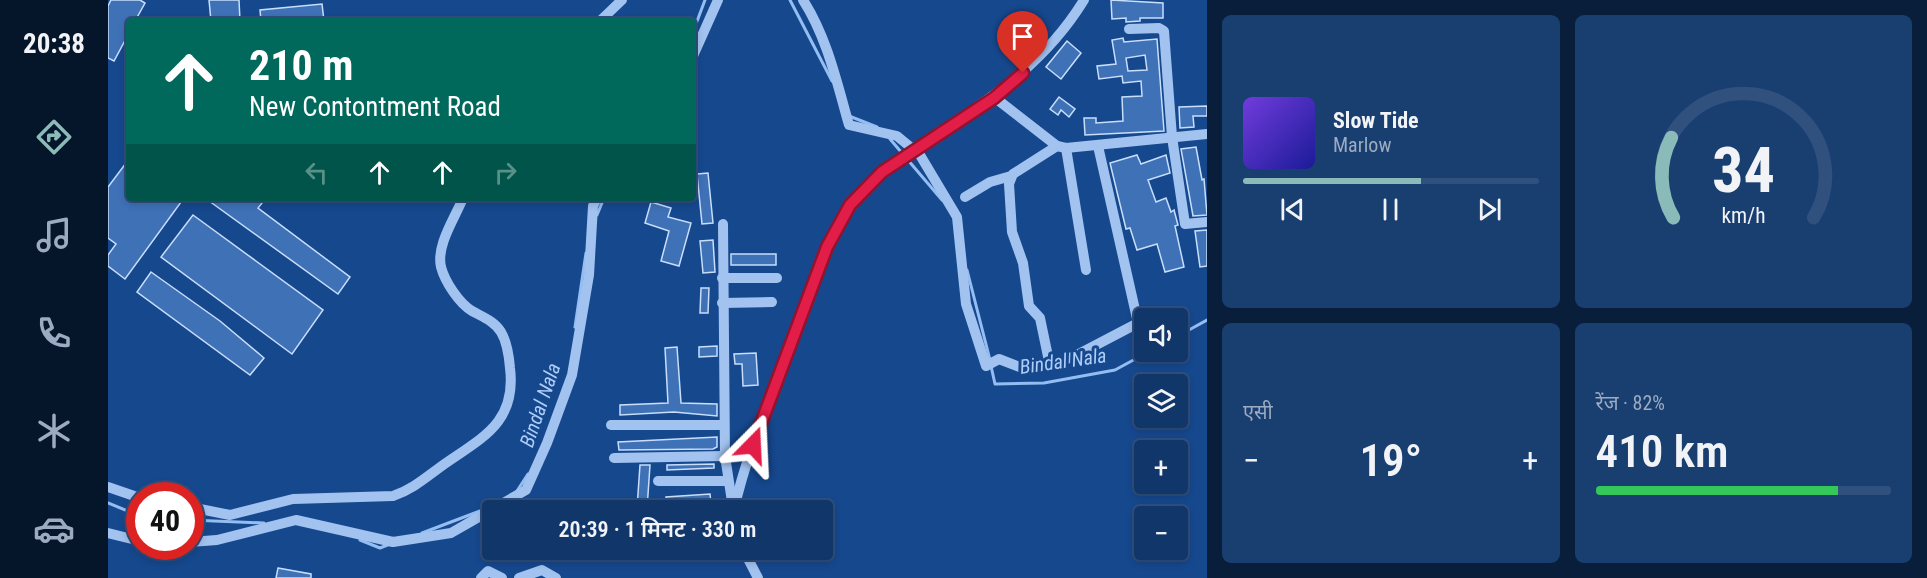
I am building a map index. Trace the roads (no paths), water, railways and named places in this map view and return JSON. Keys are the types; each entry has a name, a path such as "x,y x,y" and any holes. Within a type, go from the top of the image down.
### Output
{"street":[{"path":"603,18 622,0"},
{"path":"696,49 718,0"},
{"path":"803,0 813,16 829,57 849,125 897,136 920,155 957,217 966,304 986,366 999,359 1027,370 1050,366 1109,339 1139,321 1098,146"},
{"path":"737,500 746,464 827,247 850,205 882,172 939,132 994,98 1048,50 1084,0"},
{"path":"1129,29 1159,28 1164,31 1172,137 1185,224 1207,222"},
{"path":"994,98 1061,147 1086,270"},
{"path":"965,197 990,183 1011,176 1061,147 1098,146 1207,134"},
{"path":"1011,176 1008,184 1012,232 1023,262 1029,306 1040,318 1050,366"},
{"path":"204,510 230,515 293,499 393,496 406,492 473,447 492,429 509,403 512,384 503,335 496,325 459,299 441,268 441,248 462,201"},
{"path":"204,541 217,540 296,520 393,542 451,533 526,490 547,443 572,375 589,275 593,206 596,201"},
{"path":"723,224 725,456 732,500"},
{"path":"722,278 777,278"},
{"path":"722,303 772,302"},
{"path":"611,425 724,425"},
{"path":"614,458 725,456"},
{"path":"658,481 728,481"},
{"path":"108,487 126,493"},
{"path":"108,532 126,537"},
{"path":"749,560 758,578"},
{"path":"481,578 488,570 502,578"},
{"path":"519,578 536,570 548,572 556,578"}],"waterway":[{"name":"Bindal Nala","path":"696,24 705,0"},
{"name":"Bindal Nala","path":"790,0 832,81"},
{"name":"Bindal Nala","path":"849,116 877,127"},
{"name":"Bindal Nala","path":"890,139 942,200"},
{"name":"Bindal Nala","path":"597,215 603,201"},
{"name":"Bindal Nala","path":"575,327 586,253"},
{"name":"Bindal Nala","path":"967,270 990,360"},
{"name":"Bindal Nala","path":"1188,330 1207,320"},
{"name":"Bindal Nala","path":"991,366 995,384 1044,383 1115,370 1134,360"},
{"name":"Bindal Nala","path":"517,491 528,474"},
{"name":"Bindal Nala","path":"108,503 126,510"},
{"name":"Bindal Nala","path":"422,533 480,511"},
{"name":"Bindal Nala","path":"204,521 264,523"},
{"name":"Bindal Nala","path":"360,540 380,548 390,544"}]}
